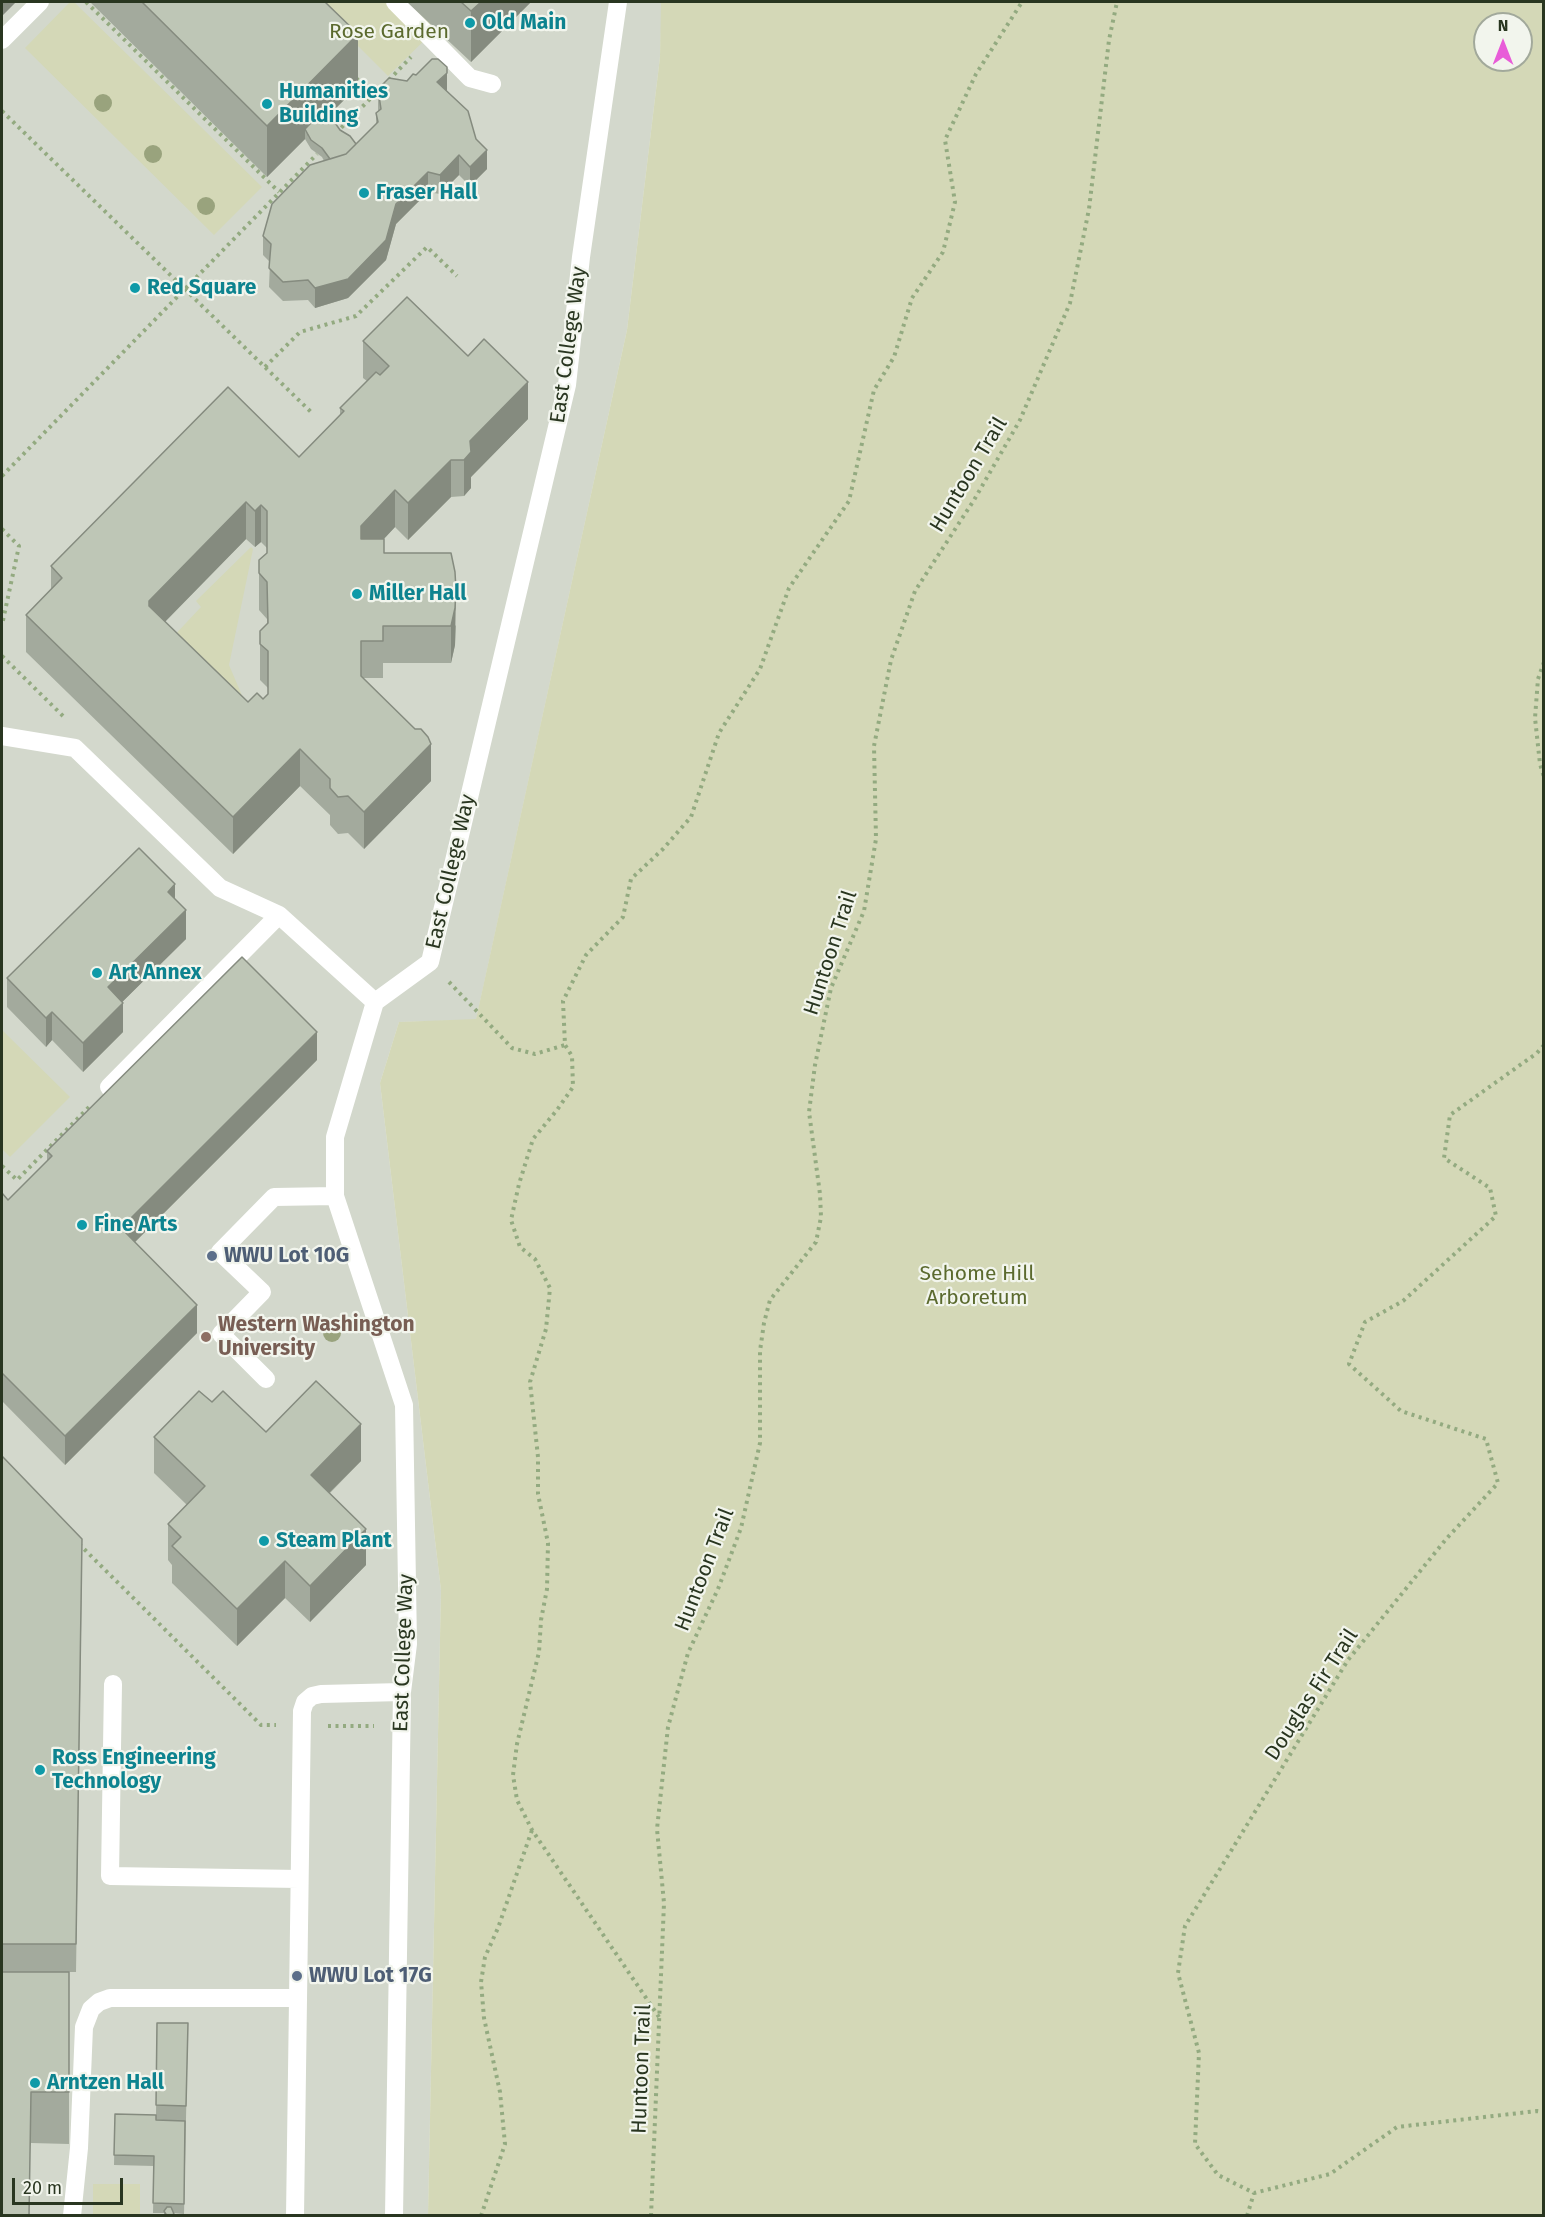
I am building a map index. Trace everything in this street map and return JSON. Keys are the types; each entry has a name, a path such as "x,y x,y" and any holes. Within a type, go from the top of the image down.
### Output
{"street":[{"path":"2,40 40,2"},
{"path":"395,2 470,78 492,84"},
{"name":"East College Way","path":"394,2216 402,1692 408,1644 404,1405 335,1196 335,1137 375,1002 430,962 567,386 582,247 618,2"},
{"path":"2,736 75,748 220,888 279,915 375,1002"},
{"path":"109,1087 279,915"},
{"path":"266,1379 220,1334 261,1293 220,1252 274,1197 335,1196"},
{"path":"113,1684 110,1876 299,1879"},
{"path":"295,2216 302,1711 304,1702 312,1696 321,1694 402,1692"},
{"path":"72,2216 79,2148 84,2027 91,2009 99,2002 110,1998 298,1998"}],"path":[{"path":"86,2 279,192"},
{"path":"659,2018 532,1830 517,1800 513,1775 517,1744 539,1653 541,1620 547,1589 548,1543 538,1494 538,1457 530,1382 546,1329 550,1288 535,1259 519,1247 511,1220 533,1138 573,1087 572,1056 565,1045 562,1001 586,955 623,916 631,879 663,849 691,817 719,733 760,669 789,588 849,501 874,390 894,357 912,298 944,252 955,202 945,140 976,74 1022,2"},
{"name":"Huntoon Trail","path":"651,2216 664,1903 657,1829 668,1727 688,1653 718,1589 741,1528 760,1443 760,1351 770,1300 816,1242 821,1217 809,1112 815,1065 831,988 864,911 876,839 874,746 891,660 915,591 974,500 1020,420 1070,303 1089,209 1109,40 1117,2"},
{"path":"336,134 430,38"},
{"path":"348,70 374,95"},
{"path":"2,111 311,412"},
{"path":"2,476 317,154"},
{"path":"265,367 300,332 356,316 427,247 457,276"},
{"path":"2,529 19,546 2,625"},
{"path":"2,656 85,737 75,748"},
{"path":"1544,662 1538,679 1535,718 1540,764 1544,777"},
{"path":"430,962 512,1048 535,1054 565,1045"},
{"name":"Douglas Fir Trail","path":"1254,2193 1218,2175 1195,2144 1199,2053 1178,1973 1185,1926 1348,1660 1447,1538 1498,1483 1486,1439 1401,1411 1350,1364 1365,1322 1403,1301 1496,1216 1490,1188 1444,1158 1450,1115 1536,1053 1544,1044"},
{"path":"2,1166 16,1180 109,1087"},
{"path":"77,1542 261,1725 285,1725"},
{"path":"318,1725 381,1726"},
{"path":"481,2216 505,2144 500,2092 484,2018 481,1982 485,1957 498,1928 532,1830"},
{"path":"1247,2216 1254,2193 1330,2174 1396,2127 1536,2111 1544,2112"}],"shaded area":[{"name":"Western Washington University","path":"2,2 662,2 660,57 627,330 476,1020 399,1022 380,1083 441,1590 428,2215 2,2216"}],"green space":[{"path":"70,2 74,2 262,187 214,235 25,48"},
{"name":"Rose Garden","path":"314,2 406,2 436,29 388,76"},
{"name":"Sehome Hill Arboretum","path":"661,2 1543,2 1543,2215 428,2215 441,1590 380,1083 399,1022 476,1019 627,330 660,57"},
{"path":"251,547 253,549 229,665 255,726 170,640 201,607 196,601"},
{"path":"2,1030 70,1097 10,1157 2,1149"},
{"path":"93,2184 140,2184 140,2215 93,2215"}],"building":[{"path":"142,2 325,2 358,34 267,126"},
{"path":"461,2 481,2 471,11"},
{"name":"Fraser Hall","path":"432,59 438,59 447,67 447,73 437,82 468,111 476,139 487,150 470,167 459,155 440,175 428,172 396,204 386,240 348,279 315,288 308,280 283,282 269,268 271,244 263,236 272,204 310,165 346,154 378,122 376,113 381,109 378,89 389,78 407,81"},
{"path":"322,112 356,144 346,154 330,159 322,148 311,140 305,129"},
{"name":"Miller Hall","path":"407,297 468,356 484,339 528,382 470,441 471,452 464,460 451,460 408,503 395,490 361,526 361,539 384,539 384,553 451,553 456,590 451,626 383,626 383,641 361,641 361,676 415,729 421,729 431,744 364,812 348,796 338,797 330,788 330,779 300,749 233,817 26,615 62,578 51,566 228,387 299,457 344,411 340,408 376,372 380,375 389,366 363,341","holes":["246,502 255,511 261,505 267,511 267,553 259,560 259,573 267,582 268,623 260,631 260,644 268,651 268,694 263,699 257,693 248,702 149,606 149,601"]},
{"name":"Art Annex","path":"139,848 175,884 168,892 186,910 108,987 123,1003 83,1043 52,1012 46,1018 7,978"},
{"name":"Fine Arts","path":"242,957 317,1032 121,1228 197,1305 65,1436 2,1373 2,1193 8,1200 52,1156 47,1151"},
{"name":"Steam Plant","path":"316,1381 361,1424 311,1475 366,1529 310,1586 285,1561 237,1609 172,1546 181,1537 168,1524 205,1486 154,1437 199,1391 212,1402 223,1391 266,1432"},
{"name":"Ross Engineering Technology","path":"2,1456 82,1539 76,1944 2,1944"},
{"name":"Arntzen Hall","path":"2,1972 69,1972 69,2092 31,2092 29,2216 2,2216"},
{"path":"157,2023 188,2023 186,2106 156,2105"},
{"path":"115,2114 156,2115 156,2120 185,2121 184,2204 153,2203 154,2156 114,2155"},
{"path":"167,2207 171,2207 174,2214 167,2216 164,2211"}],"place":[{"name":"Old Main","path":"470,23"},
{"name":"Humanities Building","path":"267,104"},
{"name":"Fraser Hall","path":"364,193"},
{"name":"Red Square","path":"135,288"},
{"name":"Miller Hall","path":"357,594"},
{"name":"Art Annex","path":"97,973"},
{"name":"Fine Arts","path":"82,1225"},
{"name":"WWU Lot 10G","path":"212,1256"},
{"name":"Western Washington University","path":"206,1337"},
{"name":"Steam Plant","path":"264,1541"},
{"name":"Ross Engineering Technology","path":"40,1770"},
{"name":"WWU Lot 17G","path":"297,1976"},
{"name":"Arntzen Hall","path":"35,2083"}]}
